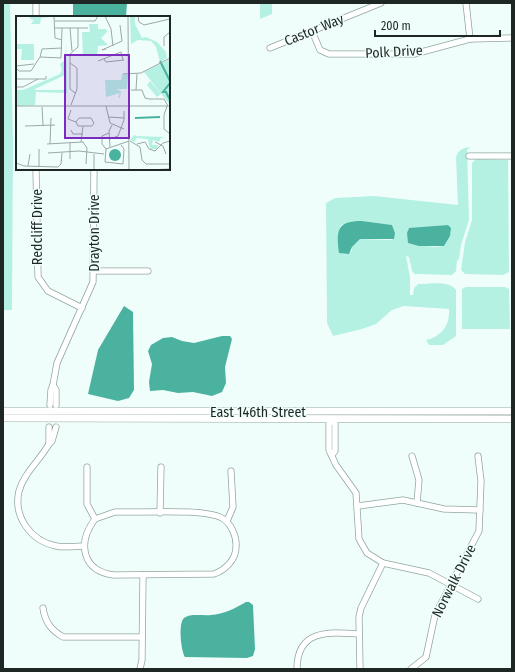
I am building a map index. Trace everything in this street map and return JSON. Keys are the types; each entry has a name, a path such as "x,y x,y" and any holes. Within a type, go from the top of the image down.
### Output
{"main road":[{"name":"East 146th Street","path":"3,411 512,419"},
{"name":"East 146th Street","path":"3,418 332,417 512,411"}],"street":[{"path":"36,3 36,16"},
{"name":"Castor Way","path":"270,48 381,3"},
{"path":"466,3 470,39"},
{"name":"Polk Drive","path":"312,31 320,50 329,54 414,54 470,39 512,38"},
{"path":"469,156 512,156"},
{"name":"Redcliff Drive","path":"36,170 38,277 48,291 82,308"},
{"name":"Drayton Drive","path":"53,405 51,390 57,363 92,287 94,271 94,170"},
{"path":"94,271 148,271"},
{"path":"332,417 335,423 335,451 332,455 336,465 356,493 358,506 358,535 361,544 367,552 383,563 429,573 478,599"},
{"path":"49,427 49,444"},
{"path":"56,427 52,441 25,477 19,492 20,516 25,527 31,534 42,540 58,546 84,546"},
{"path":"412,456 419,480 417,503"},
{"name":"Norwalk Drive","path":"411,669 426,657 435,615 479,531 481,481 478,456"},
{"path":"87,467 87,504 95,519"},
{"path":"160,467 160,513"},
{"path":"227,521 233,507 231,470"},
{"path":"358,506 395,500 444,509 480,510"},
{"path":"115,512 211,514 227,521 233,532 236,545 235,553 230,564 214,574 114,576 101,572 88,560 84,546 87,531 95,519 115,512"},
{"path":"360,669 359,634 361,608 383,563"},
{"path":"140,669 142,660 143,575"},
{"path":"43,608 48,624 54,632 63,637 142,637"},
{"path":"296,669 298,653 309,639 323,634 359,634"}],"shaded area":[{"path":"3,3 10,3 13,142 12,310 3,310"},
{"path":"73,3 127,3 126,16 73,16"},
{"path":"260,3 272,3 272,14 260,19"},
{"path":"471,147 467,150 469,220 461,245 456,271 452,275 415,274 412,271 409,257 406,256 410,277 410,295 413,295 414,288 418,284 444,284 453,287 456,290 456,336 443,345 429,345 426,340 441,333 444,329 448,320 449,309 404,306 392,310 376,324 333,336 327,323 326,203 335,198 374,196 458,205 456,157 457,154 464,148","holes":["362,221 392,225 395,233 392,240 360,239 352,247 352,251 343,254 338,240 341,225","448,225 450,236 444,246 434,247 408,243 408,229"]},
{"path":"476,159 508,160 509,272 503,275 465,274 461,270 465,242 472,220 472,163"},
{"path":"362,221 392,225 395,233 394,239 360,239 352,247 349,254 339,253 338,233 340,228 347,223"},
{"path":"448,225 451,228 450,236 444,246 419,246 408,243 407,233 409,228"},
{"path":"466,287 505,287 509,289 510,329 462,329 462,289"},
{"path":"124,306 133,312 134,390 129,398 118,401 88,394 98,350"},
{"path":"222,336 230,336 232,339 225,367 226,383 222,392 212,396 193,392 178,393 163,390 150,391 149,382 152,364 148,351 151,345 163,338 172,337 182,341 194,343"},
{"path":"246,602 253,605 255,649 253,656 247,658 185,657 182,649 181,637 181,625 184,618 193,615 220,614"}]}
